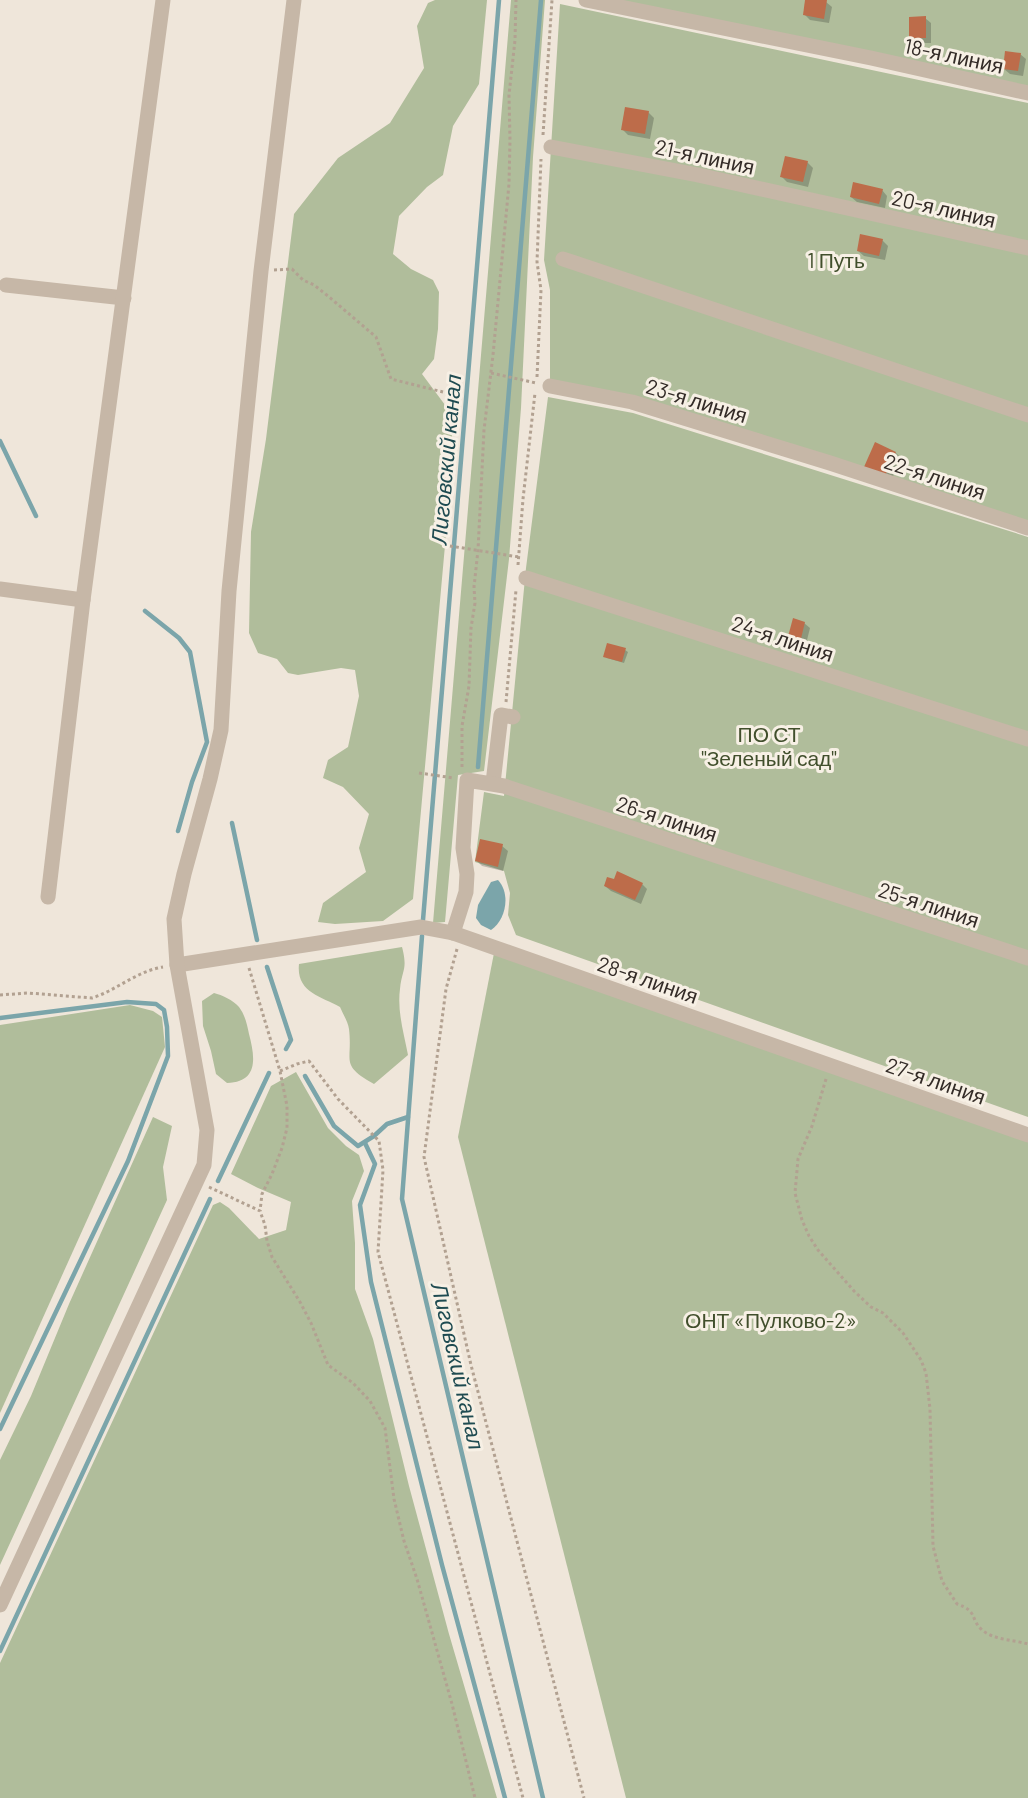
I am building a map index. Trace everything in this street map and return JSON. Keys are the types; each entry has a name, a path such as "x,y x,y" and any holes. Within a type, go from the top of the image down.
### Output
{"lane":[{"path":"48,897 83,600 164,0"},
{"path":"0,1605 204,1165 207,1130 177,965 174,920 221,730 229,591 261,271 294,0"},
{"name":"18-я линия","path":"586,0 871,58 1028,93"},
{"name":"21-я линия","path":"545,150 698,175 851,208"},
{"name":"20-я линия","path":"851,208 1028,248"},
{"path":"562,259 1028,415"},
{"path":"6,285 124,298"},
{"name":"23-я линия","path":"550,386 632,402 830,463"},
{"name":"22-я линия","path":"830,463 1028,528"},
{"name":"24-я линия","path":"520,577 1028,739"},
{"path":"0,589 83,600"},
{"path":"499,785 507,716"},
{"path":"453,933 466,892 467,874 464,848 467,780"},
{"name":"26-я линия","path":"467,780 499,785 816,889"},
{"name":"25-я линия","path":"816,889 1028,958"},
{"name":"28-я линия","path":"177,965 421,927 453,933 830,1065"},
{"name":"27-я линия","path":"830,1065 1028,1135"}],"path":[{"path":"467,780 462,769 462,726 469,686 484,430 508,184 509,95 515,40 516,0"},
{"path":"507,716 506,704 520,577 523,499 537,383 541,290 537,262 552,0"},
{"path":"261,271 292,269 376,337 391,379 443,392"},
{"path":"491,373 529,382"},
{"path":"444,545 519,557"},
{"path":"419,773 450,777"},
{"path":"453,933 457,949 446,989 424,1157 471,1365 584,1798"},
{"path":"245,955 280,1071 287,1106 287,1128 282,1148 262,1194 260,1211 272,1257 311,1323 328,1365 353,1383 370,1401 385,1428 394,1499 404,1542 417,1579 475,1798"},
{"path":"0,995 27,993 92,998 149,969 177,965"},
{"path":"280,1071 309,1061 338,1099 379,1141 383,1170 378,1252 523,1798"},
{"path":"830,1065 812,1126 798,1159 795,1193 802,1220 818,1250 854,1291 871,1307 883,1313 903,1333 921,1360 926,1373 930,1409 933,1546 942,1581 957,1604 971,1611 983,1631 1028,1644"},
{"path":"197,1181 260,1211"}],"green space":[{"path":"435,0 487,0 479,84 453,126 443,175 427,187 399,216 393,254 411,269 433,280 439,292 434,359 422,374 451,413 453,457 413,899 383,921 335,924 318,922 323,903 366,872 359,848 369,814 343,787 323,778 328,760 348,747 359,696 355,670 341,668 298,675 288,673 277,659 258,653 249,633 251,532 266,439 294,214 338,158 390,123 424,68 417,26 428,3"},
{"path":"511,0 545,0 533,157 521,408 509,559 484,771 458,775 445,922 433,923"},
{"path":"611,0 1028,0 1028,88"},
{"name":"1 Путь","path":"560,4 1028,103 1028,524 550,380 550,290 544,260"},
{"name":"ПО СТ \"Зеленый сад\"","path":"548,397 633,413 1028,537 1028,1117 516,935 508,915 510,893 504,871 475,862 484,792 504,796 526,568"},
{"path":"402,947 405,965 399,1006 408,1055 374,1084 352,1067 349,1056 349,1029 340,1007 317,996 305,987 301,981 299,964"},
{"name":"ОНТ «Пулково-2»","path":"495,948 1028,1135 1028,1798 626,1798 458,1137"},
{"path":"214,993 237,1004 247,1023 253,1051 252,1067 245,1078 237,1082 227,1083 216,1074 203,1026 202,1001"},
{"path":"130,1005 153,1011 162,1017 165,1047 0,1413 0,1025"},
{"path":"296,1072 328,1128 359,1155 364,1171 352,1201 355,1289 373,1339 409,1486 497,1798 0,1798 0,1663 213,1205 220,1202 229,1208 259,1239 286,1230 291,1202 231,1174 271,1086"},
{"path":"153,1117 172,1126 163,1167 167,1200 0,1565 0,1460 31,1396 69,1304"}],"water":[{"path":"498,880 504,892 505,906 500,920 491,930 481,925 476,918 478,905 491,882"}],"building":[{"path":"805,0 827,0 824,19 803,15"},
{"path":"926,16 926,38 909,38 909,17"},
{"path":"1005,51 1021,53 1018,71 1003,69"},
{"path":"625,107 649,111 645,134 621,130"},
{"path":"785,156 808,161 803,182 780,177"},
{"path":"853,182 883,189 879,204 850,197"},
{"path":"860,234 883,239 879,256 857,251"},
{"path":"875,442 896,452 885,476 864,467"},
{"path":"793,618 805,622 799,647 786,644"},
{"path":"607,643 626,648 622,662 603,657"},
{"path":"480,839 503,844 498,867 475,861"},
{"path":"617,871 643,883 635,900 604,886 607,877 614,879"}],"waterway":[{"name":"Лиговский канал","path":"423,920 499,0"},
{"path":"478,767 541,0"},
{"path":"0,441 36,516"},
{"path":"145,611 179,638 190,652 207,742 192,782 178,831"},
{"path":"232,823 257,940"},
{"name":"Лиговский канал","path":"422,936 402,1199 543,1798"},
{"path":"267,967 291,1040 286,1049"},
{"path":"0,1018 127,1002 156,1004 164,1010 168,1056 128,1161 0,1429"},
{"path":"218,1181 269,1073"},
{"path":"305,1076 334,1126 358,1146 387,1124 408,1117"},
{"path":"365,1143 375,1164 360,1205 371,1282 442,1565 505,1798"},
{"path":"0,1651 210,1199"}]}
